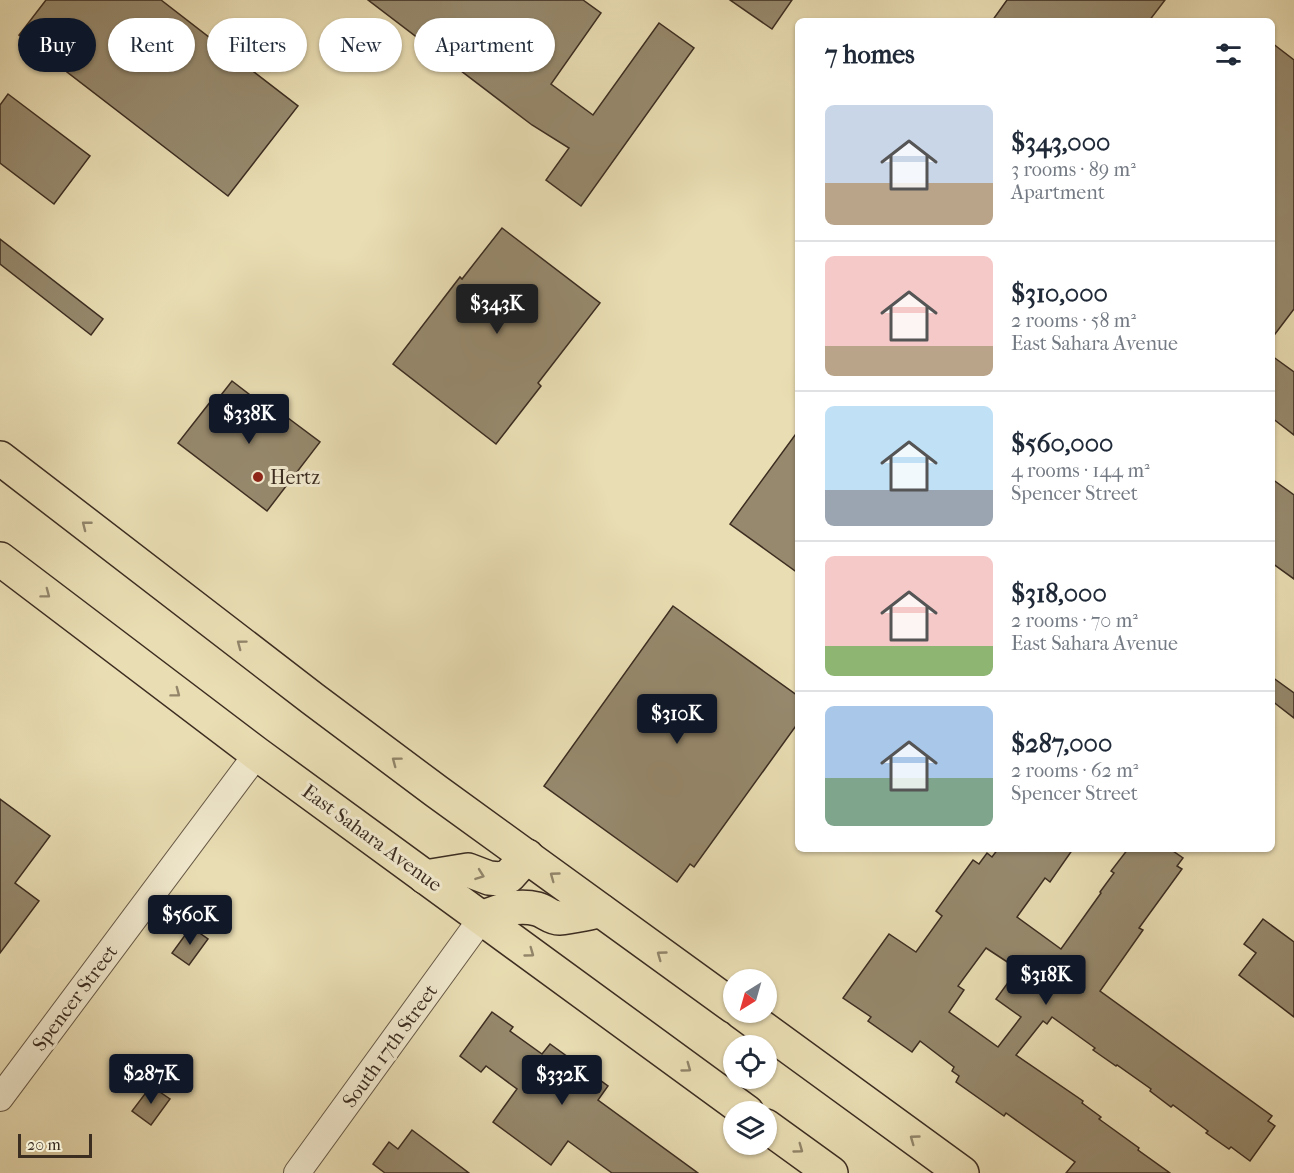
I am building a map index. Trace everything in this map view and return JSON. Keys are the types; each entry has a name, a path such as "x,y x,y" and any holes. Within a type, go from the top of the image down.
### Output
{"main road":[{"path":"0,458 313,699 723,999"},
{"name":"East Sahara Avenue","path":"0,559 257,754 732,1101"},
{"path":"425,877 468,870 489,878 500,879 509,876 527,856"},
{"path":"482,918 522,907 539,910 556,918 601,911"},
{"path":"756,1023 962,1173"},
{"path":"777,1134 831,1173"}],"street":[{"name":"Spencer Street","path":"0,1098 257,754"},
{"name":"South 17th Street","path":"297,1173 482,918"}],"building":[{"path":"46,0 161,0 184,18 108,18 108,72 195,72 195,26 207,36 207,72 254,72 298,106 228,196 67,72 96,72 96,18 32,18"},
{"path":"368,0 583,0 601,13 551,84 593,115 659,23 694,48 581,206 546,180 569,148 532,125 462,72 555,72 555,18 414,18 414,35 402,26 402,18 392,18"},
{"path":"730,0 792,0 772,29"},
{"path":"1007,0 1165,0 1151,18 994,18"},
{"path":"1275,45 1294,60 1294,309 1275,334"},
{"path":"8,94 90,156 54,204 0,163 0,105"},
{"path":"502,228 600,303 538,383 541,386 496,444 393,364 460,277 462,279"},
{"path":"0,239 103,319 91,335 0,264"},
{"path":"1275,358 1294,372 1294,435 1275,420"},
{"name":"Hertz","path":"232,381 285,422 288,418 320,442 267,511 178,443 211,401 214,404"},
{"path":"795,435 795,571 730,524"},
{"path":"1275,481 1294,495 1294,579 1275,565"},
{"path":"673,606 795,694 795,727 694,867 690,864 677,882 544,786"},
{"path":"1275,679 1294,693 1294,718 1275,703"},
{"path":"0,799 50,836 15,883 39,901 0,953"},
{"path":"996,852 1071,852 1050,882 1045,878 1017,917 1061,949 1101,893 1114,873 1111,871 1126,852 1174,852 1183,858 1177,866 1182,869 1139,928 1143,930 1100,991 1272,1116 1268,1121 1275,1126 1250,1161 1206,1133 1208,1131 1093,1050 1095,1048 1052,1017 1047,1024 1043,1021 1016,1055 1083,1101 1082,1103 1101,1117 1099,1119 1170,1173 1066,1173 1075,1162 1006,1113 1004,1116 956,1082 959,1076 952,1071 954,1067 920,1041 912,1052 868,1021 871,1017 843,998 889,934 916,952 942,916 936,911 973,860 979,864 987,853 992,857","holes":["986,948 1018,969 996,999 1021,1017 998,1047 949,1012 964,990 958,986"]},
{"path":"1263,919 1294,942 1294,1017 1239,975 1256,953 1244,944"},
{"path":"191,927 208,939 189,965 172,953"},
{"path":"492,1012 513,1027 510,1031 542,1054 550,1044 608,1086 598,1100 698,1173 612,1173 568,1141 551,1165 493,1122 517,1089 486,1066 481,1072 460,1056"},
{"path":"151,1086 170,1099 151,1125 132,1111"},
{"path":"412,1130 469,1173 385,1173 373,1164 389,1142 398,1149"}],"place":[{"name":"Hertz","path":"258,477"}]}
